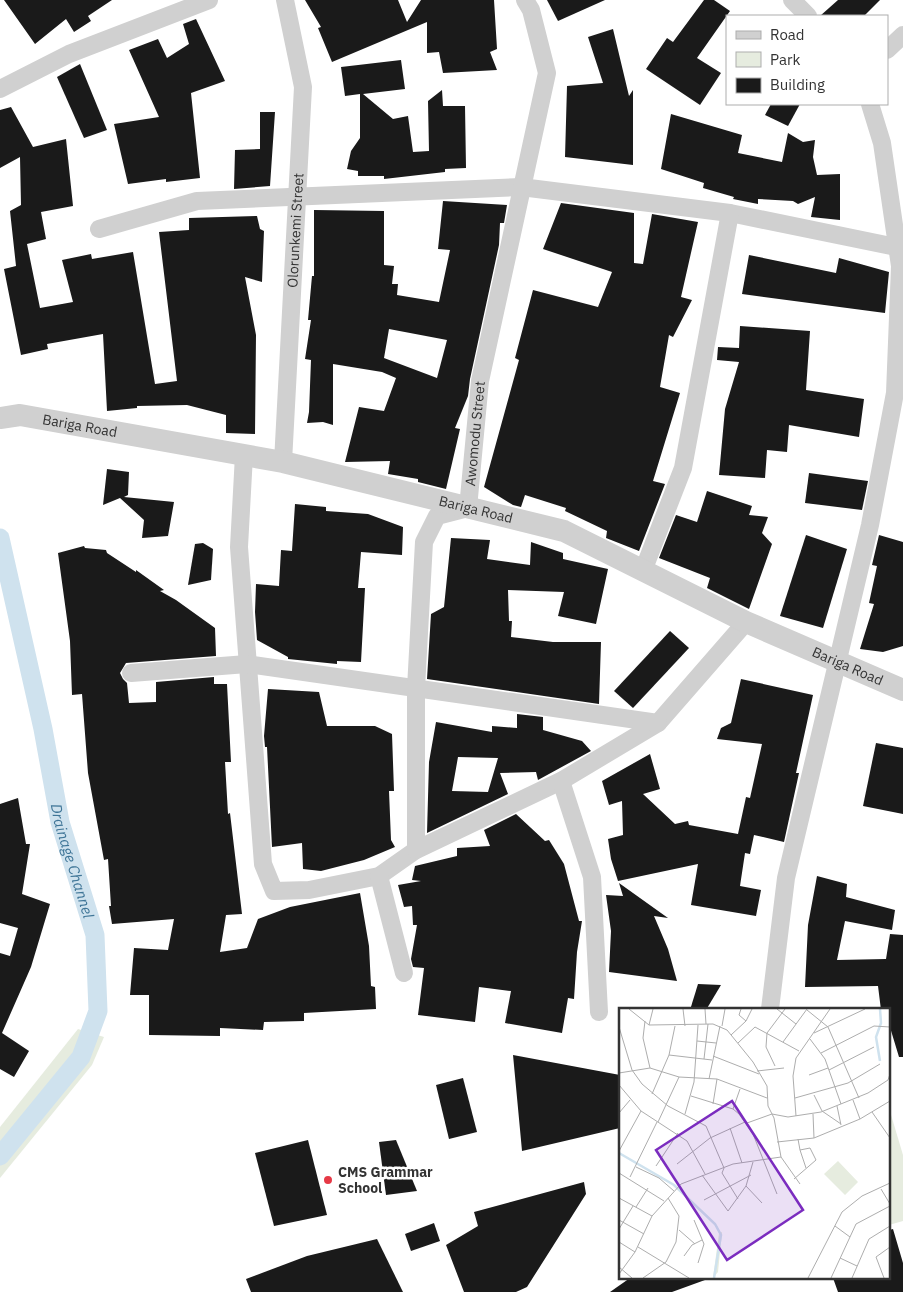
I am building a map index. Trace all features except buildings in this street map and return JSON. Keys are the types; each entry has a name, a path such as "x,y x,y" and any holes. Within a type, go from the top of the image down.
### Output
{"street":[{"path":"0,89 69,54 209,0"},
{"name":"Olorunkemi Street","path":"283,462 303,87 285,0"},
{"name":"Awomodu Street","path":"468,508 480,381 520,187 547,73 531,10 525,0"},
{"path":"792,0 807,15"},
{"path":"888,49 903,35"},
{"path":"770,1008 786,878 870,525 895,393 901,266 896,246 882,143 870,105"},
{"path":"99,229 198,201 520,187 730,213 896,246"},
{"path":"642,571 683,468 730,213"},
{"name":"Bariga Road","path":"10,417 283,462 564,531 746,622 903,690"},
{"path":"244,455 239,547 247,664 262,864 274,891 309,890 379,876 416,850 561,781 658,723 746,622"},
{"path":"416,850 416,688 424,542 437,516 468,508"},
{"path":"131,673 247,664 658,723"},
{"path":"561,781 592,877 599,1012"},
{"path":"379,876 404,973"}],"green space":[{"path":"78,1029 104,1037 92,1065 0,1178 0,1127"},
{"path":"890,1111 903,1155 903,1221 890,1225"}],"waterway":[{"name":"Drainage Channel","path":"0,538 43,729 60,822 95,935 98,1011 81,1057 0,1156"}],"place":[{"name":"CMS Grammar School","path":"328,1180"}]}
